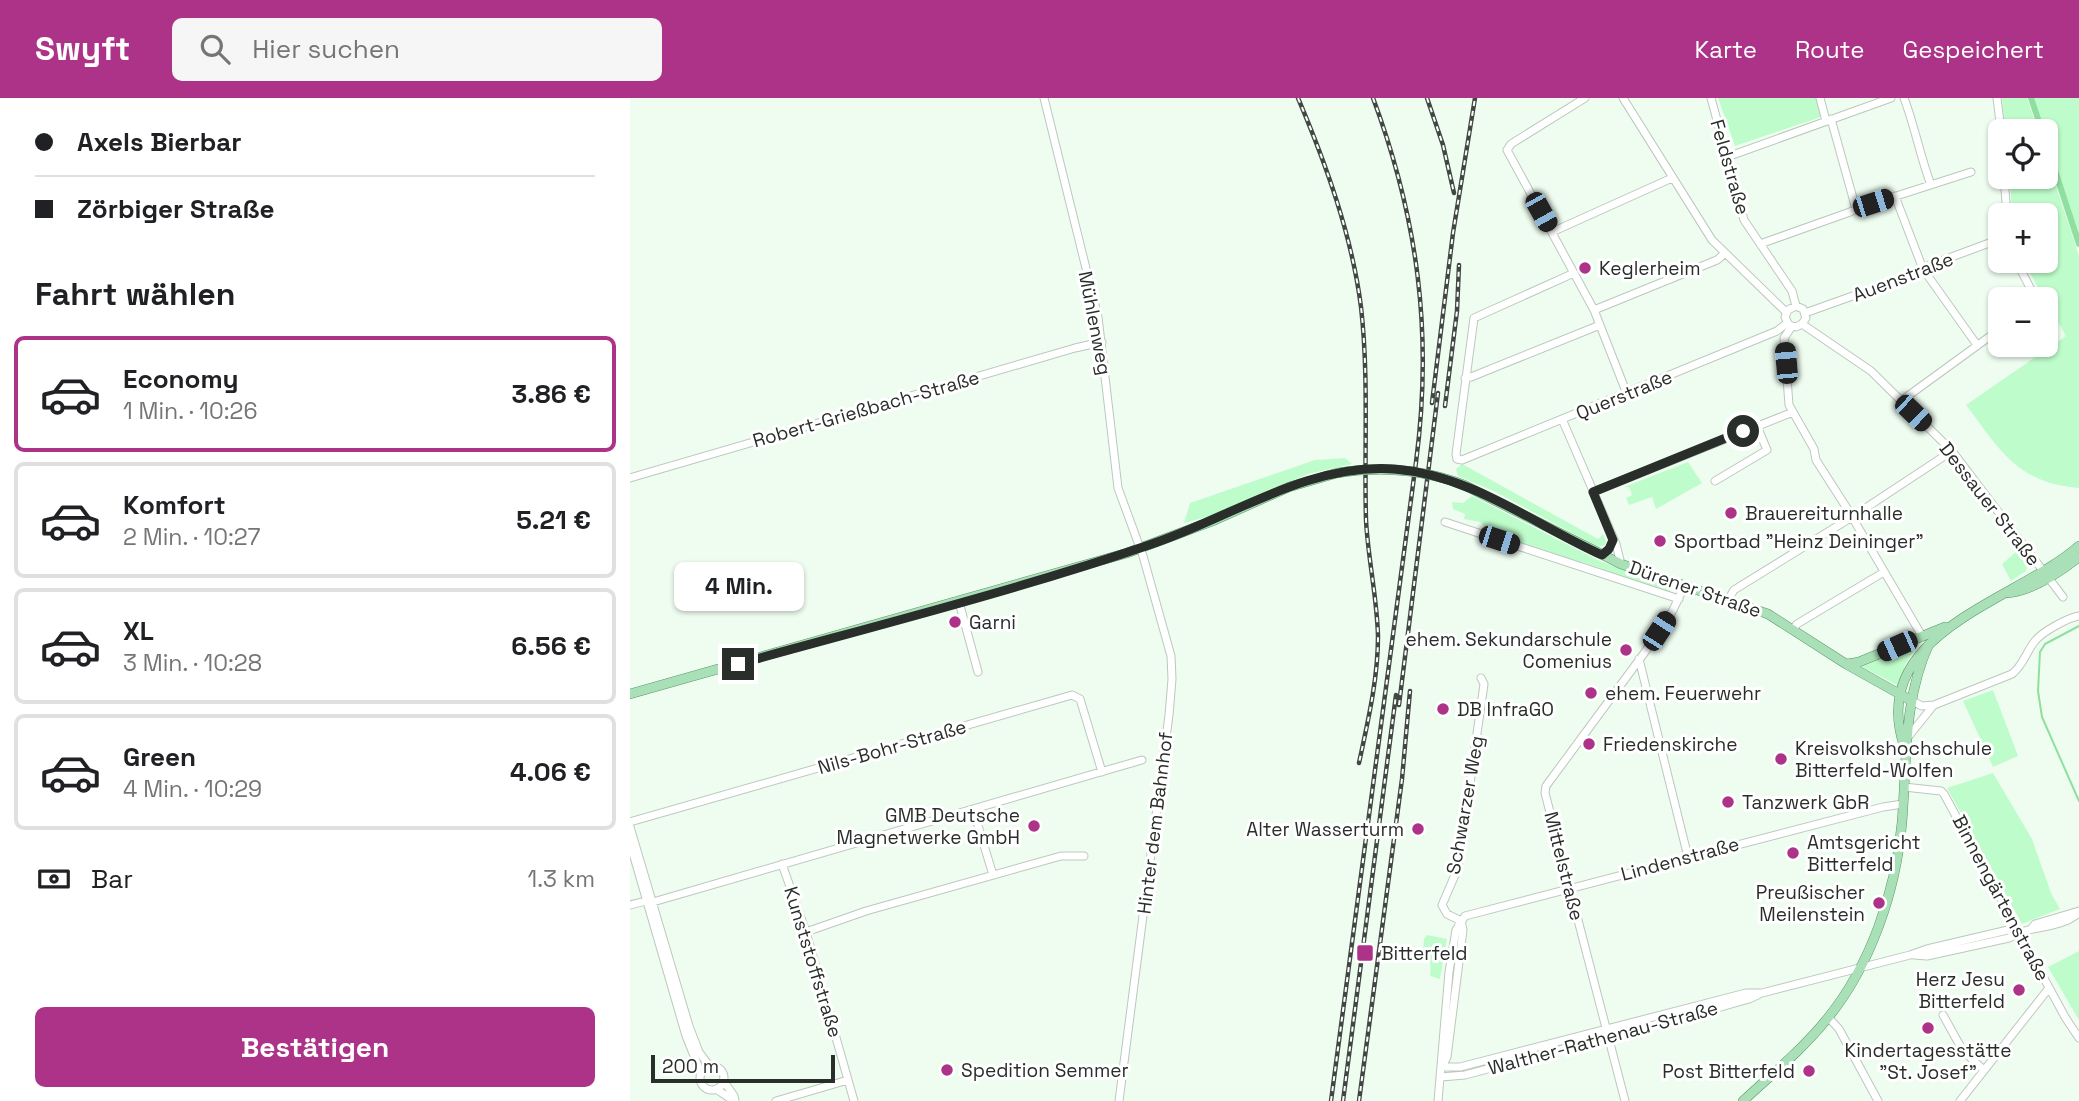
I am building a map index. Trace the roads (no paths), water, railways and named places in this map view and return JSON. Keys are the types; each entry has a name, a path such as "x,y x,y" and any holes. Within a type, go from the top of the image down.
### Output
{"main road":[{"name":"Dürener Straße","path":"630,694 1140,548 1215,520 1289,487 1337,473 1396,470 1428,474 1464,485 1621,564 1768,614 1846,664 1912,701"},
{"path":"2045,574 2079,546"},
{"path":"1846,664 1858,662 1953,624 2008,593 2017,585 2079,557"},
{"path":"1905,748 1900,730 1901,696 1909,668 1914,659 1953,624"},
{"path":"1743,1101 1829,1018 1861,967 1873,942 1898,854 1905,748 1917,671 1929,645"}],"street":[{"name":"Mühlenweg","path":"1044,98 1102,342 1118,488 1140,548"},
{"path":"1585,98 1507,148 1594,310 1627,394"},
{"path":"1623,98 1712,240 1786,312 1789,324 1784,338 1789,405 1814,449 1816,460 1922,636"},
{"name":"Feldstraße","path":"1711,98 1744,220 1795,296 1796,306"},
{"path":"1820,98 1856,209"},
{"path":"1727,157 1891,98"},
{"path":"1904,98 1918,136 1917,146 1931,185"},
{"path":"1997,98 2000,119"},
{"path":"1760,244 1856,209 1971,172"},
{"path":"1552,232 1672,178"},
{"path":"1895,196 1923,269 1977,345"},
{"name":"Auenstraße","path":"1805,313 1988,244"},
{"path":"1594,310 1717,260 1724,254"},
{"path":"1574,273 1478,315 1472,322 1465,378 1600,326"},
{"path":"1786,312 1796,306 1805,313 1806,318 1802,324 1789,324"},
{"name":"Querstraße","path":"1465,378 1455,454 1457,459 1462,460 1627,394 1789,324"},
{"name":"Dessauer Straße","path":"1802,324 1871,371 1952,451 2063,597"},
{"path":"1902,401 1988,337"},
{"name":"Robert-Grießbach-Straße","path":"630,478 1102,342"},
{"path":"1593,492 1793,412"},
{"path":"1562,419 1621,564"},
{"path":"1715,481 1767,450 1757,426"},
{"path":"1728,600 1734,590 1952,451"},
{"name":"Dürener Straße","path":"1445,522 1679,599"},
{"path":"1602,555 1613,540"},
{"name":"Hinter dem Bahnhof","path":"1119,1101 1172,679 1169,650 1140,548"},
{"path":"1793,629 1797,624 1884,572"},
{"name":"Mittelstraße","path":"1625,1101 1545,793 1546,786 1639,659 1679,599 1685,585"},
{"path":"959,602 978,672"},
{"path":"1912,701 1922,706 1934,705 2012,674 2018,670 2035,641 2078,616"},
{"path":"1639,659 1688,857"},
{"name":"Schwarzer Weg","path":"1461,921 1447,914 1442,905 1458,868 1484,684 1481,678"},
{"name":"Nils-Bohr-Straße","path":"630,824 1072,695 1080,699 1102,772"},
{"path":"1908,737 1934,705"},
{"path":"630,905 1142,760"},
{"name":"Binnengärtenstraße","path":"1904,787 1941,791 1944,794 2079,1038"},
{"name":"Lindenstraße","path":"1461,921 1474,912 1884,806 1903,804"},
{"path":"973,809 993,875"},
{"path":"630,824 686,1036 701,1073 700,1082 735,1101"},
{"path":"630,843 651,900 692,1038 703,1060 710,1067 720,1070 735,1101"},
{"path":"806,933 866,911 1061,856 1084,856"},
{"name":"Kunststoffstraße","path":"782,864 806,933 854,1101"},
{"name":"Walther-Rathenau-Straße","path":"1442,1067 1460,1067 1606,1034 1910,955 1938,953 2009,938 2031,929 2035,924 2079,912"},
{"path":"1438,1101 1447,993 1456,930 1461,921"},
{"path":"1960,1101 2049,988"},
{"path":"1943,1015 1963,1051 1984,1070"},
{"path":"1829,1018 1839,1029 1878,1101"},
{"name":"Walther-Rathenau-Straße","path":"1441,1077 1465,1075 1606,1034"},
{"path":"701,1073 710,1067"},
{"path":"716,1089 723,1080"},
{"path":"776,1101 848,1080"}],"waterway":[{"path":"2031,98 2038,119"},
{"path":"2058,180 2079,244"},
{"path":"2079,626 2045,644 2040,652 2038,691 2042,717 2079,801"}],"railway":[{"path":"1298,98 1328,174 1344,227 1361,307 1366,386 1366,520 1378,652 1359,763"},
{"path":"1331,1101 1416,462 1423,368 1422,322 1411,233 1401,188 1373,98"},
{"path":"1427,98 1443,145 1454,193"},
{"path":"1432,403 1453,233 1475,98"},
{"path":"1445,406 1457,311 1459,265"},
{"path":"1399,705 1438,393"},
{"path":"1359,1101 1402,779 1410,691"},
{"path":"1343,1101 1396,695"}],"place":[{"name":"Keglerheim","path":"1585,268"},
{"name":"Brauereiturnhalle","path":"1731,513"},
{"name":"Sportbad \"Heinz Deininger\"","path":"1660,541"},
{"name":"Garni","path":"955,622"},
{"name":"ehem. Sekundarschule Comenius","path":"1626,650"},
{"name":"ehem. Feuerwehr","path":"1591,693"},
{"name":"DB InfraGO","path":"1443,709"},
{"name":"Friedenskirche","path":"1589,744"},
{"name":"Kreisvolkshochschule Bitterfeld-Wolfen","path":"1781,759"},
{"name":"Tanzwerk GbR","path":"1728,802"},
{"name":"GMB Deutsche Magnetwerke GmbH","path":"1034,826"},
{"name":"Alter Wasserturm","path":"1418,829"},
{"name":"Amtsgericht Bitterfeld","path":"1793,853"},
{"name":"Preußischer Meilenstein","path":"1879,903"},
{"name":"Bitterfeld","path":"1365,953"},
{"name":"Herz Jesu Bitterfeld","path":"2019,990"},
{"name":"Kindertagesstätte \"St. Josef\"","path":"1928,1028"},
{"name":"Spedition Semmer","path":"947,1070"},
{"name":"Post Bitterfeld","path":"1809,1071"}]}
